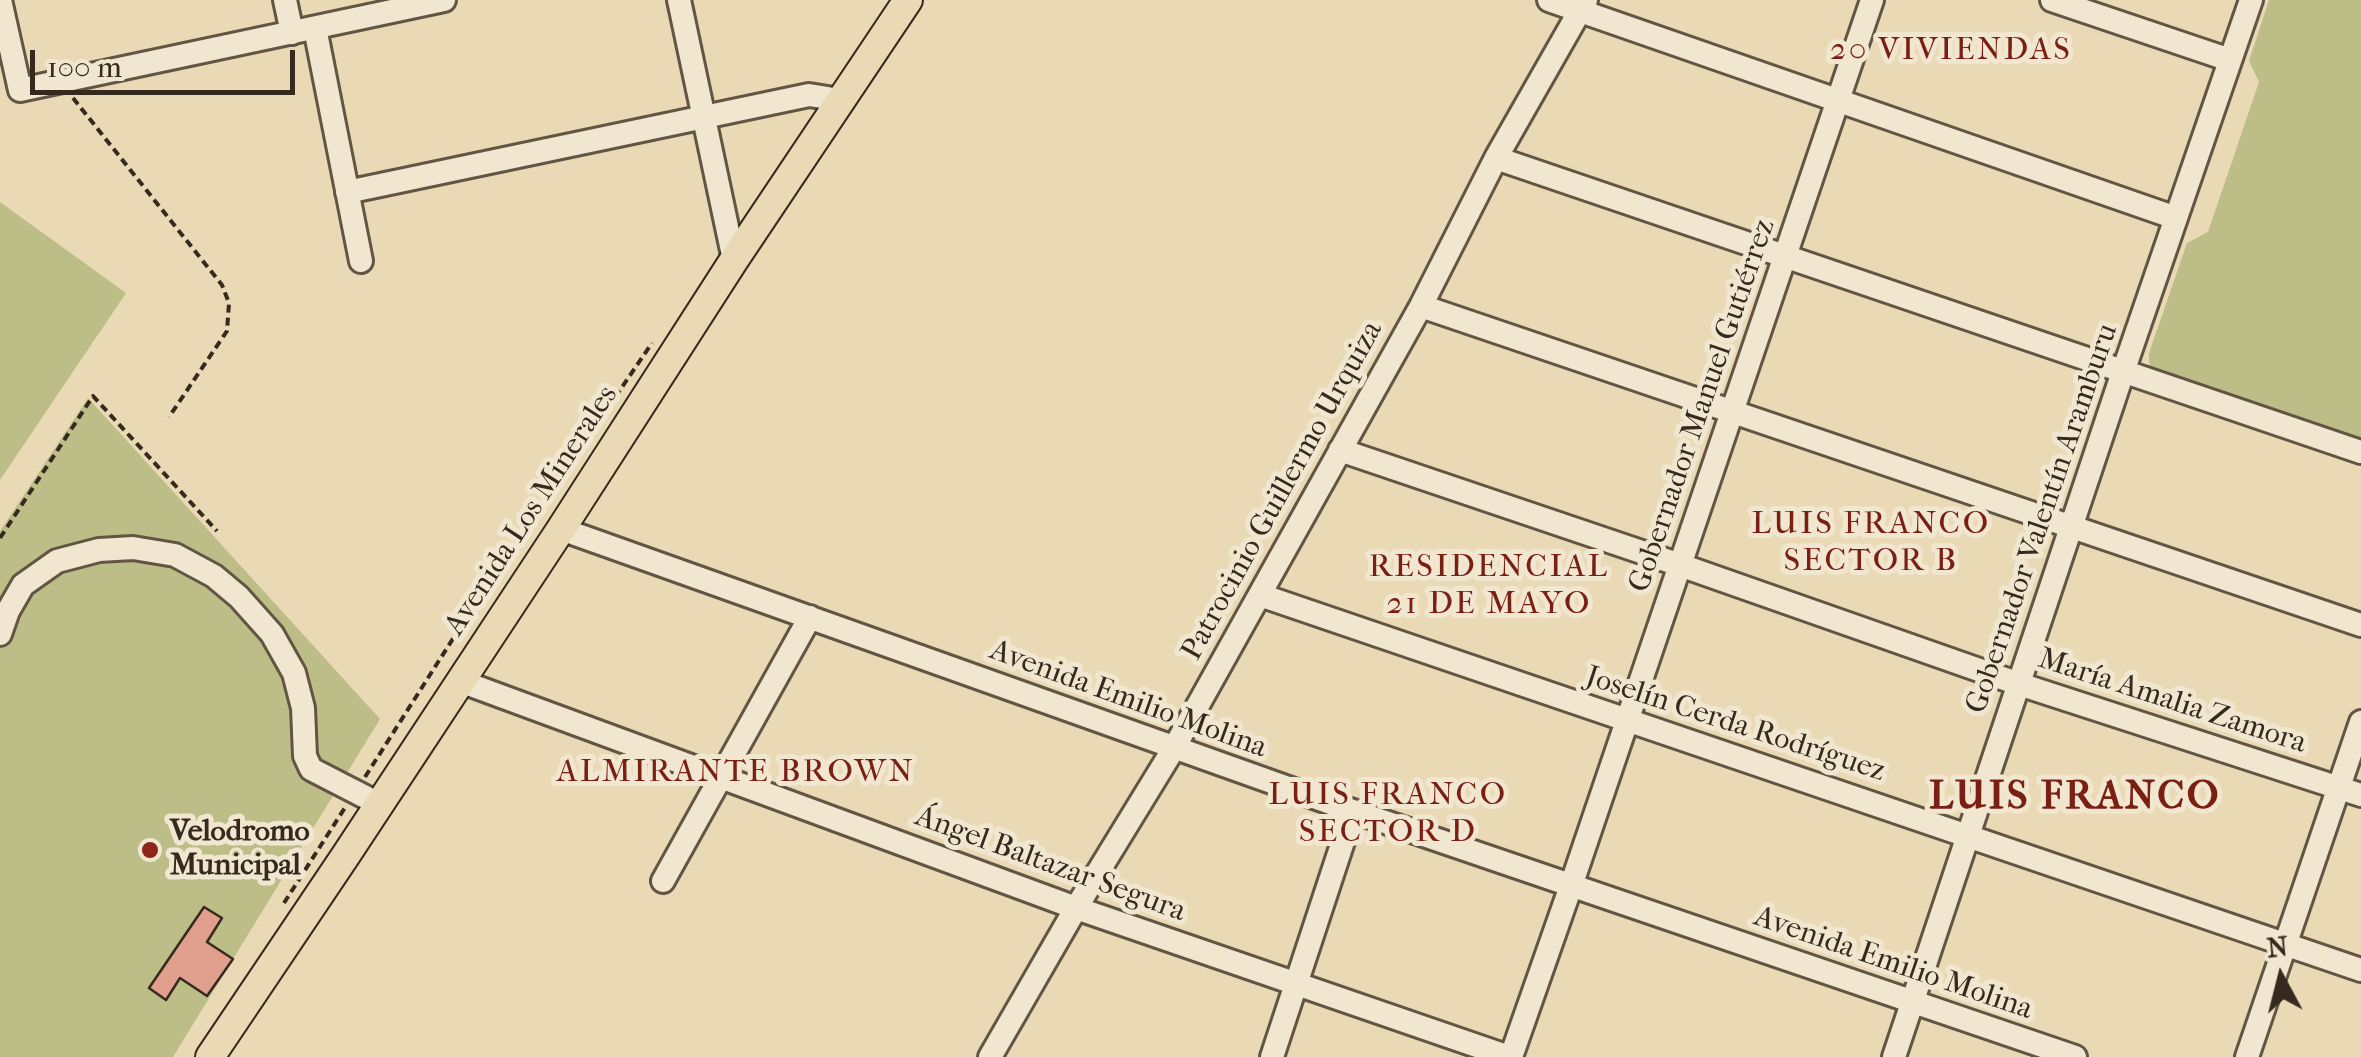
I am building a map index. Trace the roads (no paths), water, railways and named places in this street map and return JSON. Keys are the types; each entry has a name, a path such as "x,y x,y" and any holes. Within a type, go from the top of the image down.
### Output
{"main road":[{"name":"Avenida Los Minerales","path":"210,1057 367,798 460,681 908,0"}],"street":[{"path":"0,0 20,90 444,0"},
{"path":"284,0 303,30 347,192 361,261"},
{"path":"679,0 734,260"},
{"path":"1549,0 1583,5 1837,100 2176,218"},
{"name":"Gobernador Manuel Gutiérrez","path":"1510,1057 1872,0"},
{"path":"2052,0 2230,60"},
{"name":"Gobernador Valentín Aramburu","path":"1894,1057 2251,0"},
{"name":"Patrocinio Guillermo Urquiza","path":"990,1057 1174,748 1421,306 1496,158 1583,5"},
{"path":"347,192 809,94 840,100"},
{"path":"1496,158 2361,452"},
{"path":"1421,306 2361,626"},
{"name":"María Amalia Zamora","path":"1340,450 2019,684 2350,791"},
{"name":"Avenida Emilio Molina","path":"561,529 1353,811 2075,1057"},
{"path":"4,637 8,611 22,584 57,561 99,550 133,548 176,555 214,576 272,634 294,673 303,708 305,756 311,769 367,798"},
{"name":"Joselín Cerda Rodríguez","path":"1260,594 2361,970"},
{"path":"663,881 810,617"},
{"name":"Ángel Baltazar Segura","path":"460,681 1076,908 1510,1057"},
{"path":"2247,1057 2286,944 2350,791 2361,722"},
{"path":"1272,1057 1353,811"}],"place":[{"name":"Velodromo Municipal","path":"150,850"}],"district":[{"name":"20 VIVIENDAS","path":"1951,51"},
{"name":"LUIS FRANCO SECTOR B","path":"1871,544"},
{"name":"RESIDENCIAL 21 DE MAYO","path":"1489,586"},
{"name":"ALMIRANTE BROWN","path":"736,773"},
{"name":"LUIS FRANCO","path":"2075,798"},
{"name":"LUIS FRANCO SECTOR D","path":"1388,814"}]}
